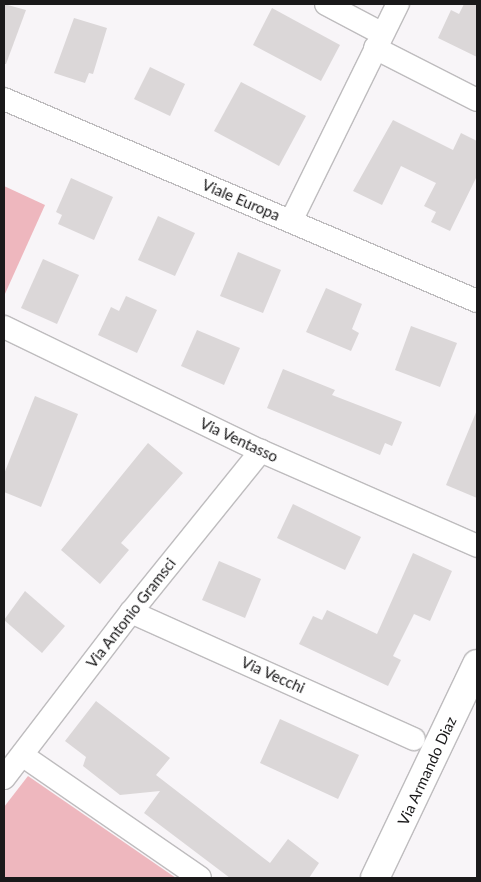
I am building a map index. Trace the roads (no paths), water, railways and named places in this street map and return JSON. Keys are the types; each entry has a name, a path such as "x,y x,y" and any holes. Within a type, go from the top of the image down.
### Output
{"street":[{"path":"326,4 378,40 477,100"},
{"path":"290,220 378,40 398,4"},
{"name":"Viale Europa","path":"4,99 477,301"},
{"name":"Via Ventasso","path":"4,327 262,451 477,546"},
{"name":"Via Antonio Gramsci","path":"4,778 131,612 262,451"},
{"name":"Via Vecchi","path":"131,612 414,739"},
{"name":"Via Armando Diaz","path":"376,878 476,671"},
{"path":"22,755 200,878"}]}
